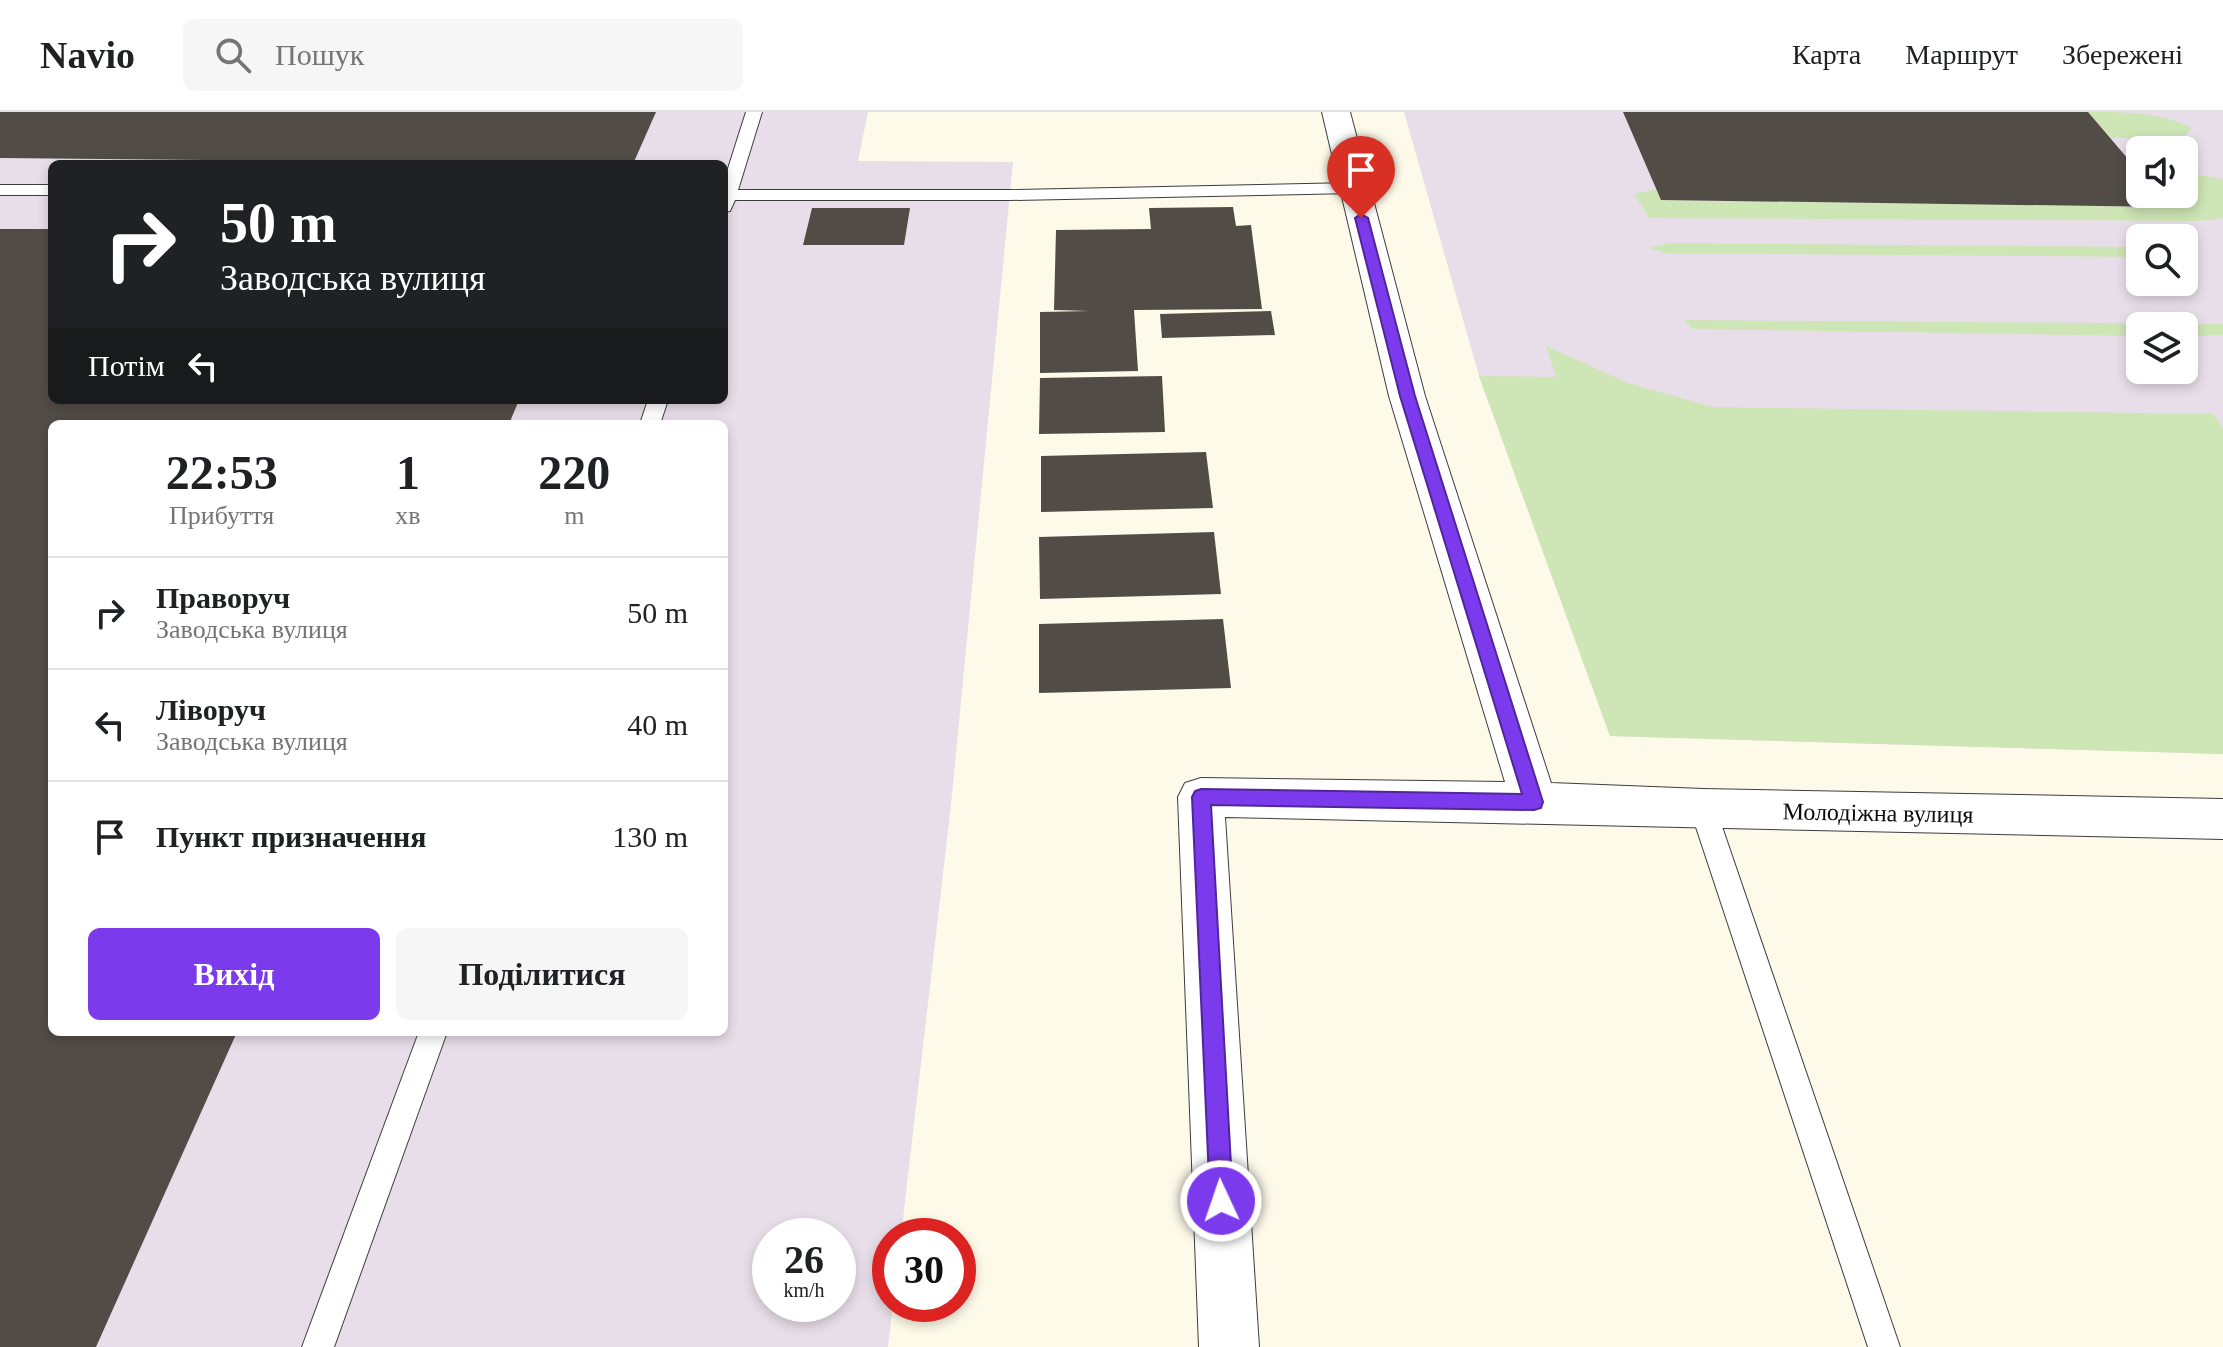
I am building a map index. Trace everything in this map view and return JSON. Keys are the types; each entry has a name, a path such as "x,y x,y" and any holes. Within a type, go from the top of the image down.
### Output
{"street":[{"path":"1336,112 1407,396 1534,802"},
{"name":"Молодіжна вулиця","path":"1229,1347 1201,797 2223,819"}],"lane":[{"path":"728,190 754,112"},
{"path":"728,199 1353,188"},
{"path":"0,190 48,190"},
{"path":"1703,809 1884,1347"},
{"path":"318,1347 432,1036"}],"shaded area":[{"path":"0,112 868,112 858,161 1013,162 951,805 903,1218 872,1218 872,1322 891,1322 888,1347 0,1347"},
{"path":"1404,112 2223,112 2223,754 1610,736 1479,376"}],"green space":[{"path":"2088,112 2155,116 2192,128 2185,136 2111,138"},
{"path":"2198,175 2223,179 2223,218 2200,221 1649,218 1634,194 1656,189 1661,200 2198,208"},
{"path":"1669,243 2126,247 2126,257 1666,253 1649,248"},
{"path":"1684,320 2126,323 2126,336 1693,329"},
{"path":"2198,324 2223,324 2223,335 2198,336"},
{"path":"1546,346 1628,383 1713,407 2213,414 2223,427 2223,754 1610,736 1479,376 1556,377"}],"building":[{"path":"0,112 656,112 635,160 0,158"},
{"path":"1623,112 2088,112 2126,157 2126,206 1661,200"},
{"path":"1233,207 1236,226 1251,225 1262,309 1134,310 1138,371 1040,373 1040,312 1089,311 1054,310 1056,230 1151,229 1149,208"},
{"path":"812,208 910,208 904,245 803,245"},
{"path":"0,229 48,229 48,404 517,404 511,420 48,420 48,1036 235,1036 96,1347 0,1347"},
{"path":"1271,311 1275,335 1162,338 1160,314"},
{"path":"1162,376 1165,432 1039,434 1040,378"},
{"path":"1206,452 1213,508 1041,512 1041,456"},
{"path":"1214,532 1221,594 1040,599 1039,537"},
{"path":"1223,619 1231,688 1039,693 1039,624"}],"route":[{"path":"1221,1201 1201,797 1534,802 1407,396 1361,218"}]}
